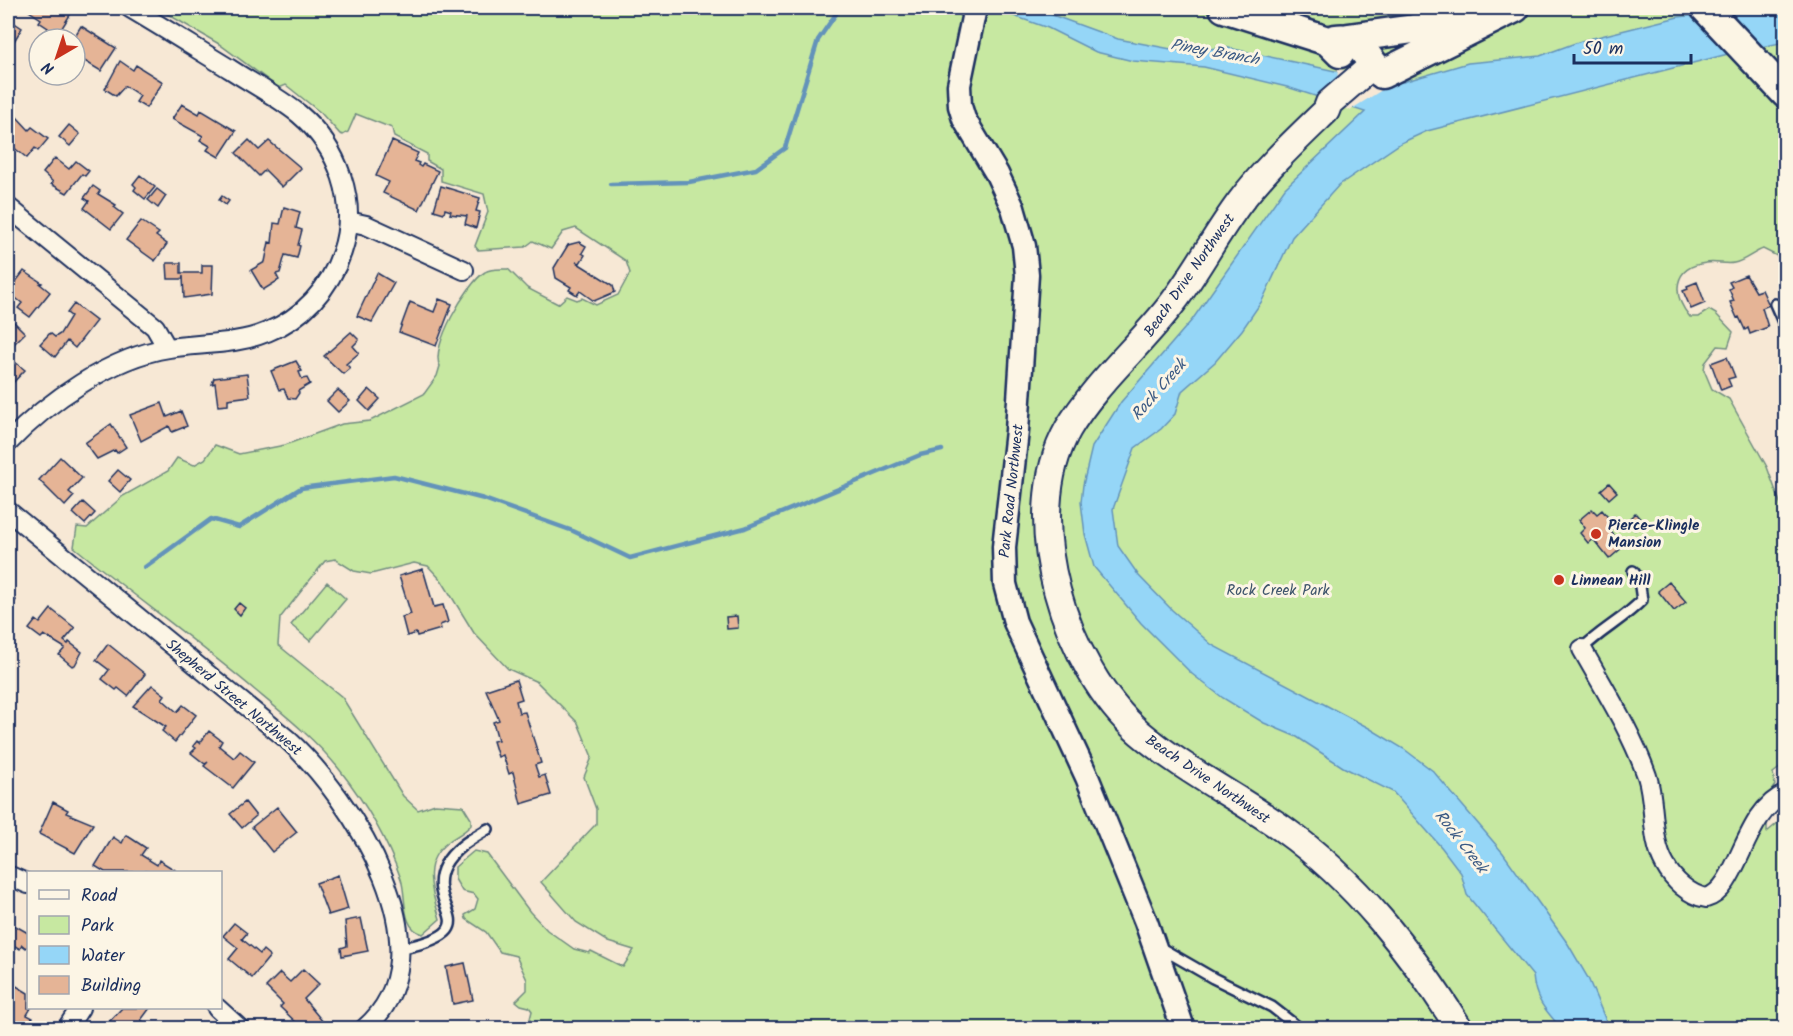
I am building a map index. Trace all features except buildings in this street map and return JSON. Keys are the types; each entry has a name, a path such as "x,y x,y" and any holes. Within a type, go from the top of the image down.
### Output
{"main road":[{"path":"1224,8 1360,45 1374,72"},
{"path":"1338,40 1414,29 1476,8"},
{"name":"Beach Drive Northwest","path":"1459,1029 1392,933 1336,873 1284,830 1156,746 1118,711 1093,679 1074,643 1062,608 1053,566 1049,520 1051,480 1058,452 1070,427 1086,404 1166,311 1249,190 1326,111 1329,103 1374,72 1483,8"},
{"name":"Beach Drive Northwest","path":"1374,72 1515,8"},
{"path":"1706,8 1779,88"}],"street":[{"path":"8,443 45,408 73,389 115,366 167,348 249,338 277,328 292,319 313,301 333,273 344,247 348,221 346,192 339,169 315,129 283,103 130,8"},
{"name":"Park Road Northwest","path":"975,8 959,85 960,106 964,119 997,174 1013,208 1025,259 1026,317 1003,558 1008,599 1015,622 1087,777 1153,943 1183,1029"},
{"path":"8,207 150,322 162,337 167,348"},
{"path":"348,221 366,225 464,270"},
{"name":"Shepherd Street Northwest","path":"8,511 287,739 322,774 357,823 380,870 393,914 398,949 395,984 391,995 383,1010 365,1029"},
{"path":"1582,649 1619,714 1647,777 1658,849 1665,865 1677,882 1691,892 1706,898 1719,891 1753,825 1770,804 1785,794"},
{"path":"8,875 27,884"},
{"path":"67,1029 79,1009"},
{"path":"218,1009 239,1029"}],"lane":[{"path":"1775,304 1785,329"},
{"path":"1582,649 1596,635 1628,615 1642,600 1639,580 1633,571"},
{"path":"398,949 439,939 447,932 451,918 440,882 444,866 469,841 489,829"},
{"path":"1153,943 1213,978 1272,1006 1299,1029"}],"green space":[{"name":"Rock Creek Park","path":"157,8 1785,8 1785,260 1763,249 1737,262 1695,266 1681,276 1678,291 1684,309 1690,317 1698,317 1709,310 1733,332 1728,347 1718,346 1705,363 1704,370 1712,389 1729,399 1767,467 1785,516 1785,764 1773,773 1775,785 1767,797 1767,832 1780,821 1785,822 1785,867 1782,874 1784,881 1783,915 1786,928 1785,1028 523,1028 529,1023 532,1011 529,1007 516,1001 527,990 527,980 516,956 500,952 486,932 466,919 465,915 475,909 478,899 474,894 462,891 455,879 455,867 474,851 487,854 530,912 547,930 574,949 589,953 591,951 623,967 634,950 608,942 576,922 541,882 596,824 596,809 584,777 592,757 578,723 537,682 508,669 474,633 442,581 428,566 414,563 371,574 354,571 335,559 325,561 280,618 278,645 342,697 403,796 418,810 435,804 463,806 471,819 471,825 439,850 434,859 430,878 440,919 423,934 416,931 408,919 401,879 382,835 358,794 330,758 234,672 74,547 77,527 87,528 123,496 168,471 177,458 194,465 205,459 215,445 239,454 285,445 342,424 370,421 424,394 437,376 440,366 438,358 440,346 452,317 477,278 485,272 508,269 527,288 558,304 567,296 577,300 582,298 596,305 618,295 630,273 626,261 576,228 563,232 551,249 533,241 525,247 478,250 475,246 488,212 484,194 441,181 441,169 427,161 427,154 394,137 392,128 356,114 348,132 340,134 321,113 286,85 279,88 219,44"},
{"path":"327,582 346,599 310,641 291,625"}],"water":[{"path":"991,8 1033,8 1118,39 1187,52 1224,47 1340,72 1403,82 1468,63 1540,56 1581,41 1678,17 1761,8 1785,8 1785,42 1728,54 1427,131 1401,143 1339,185 1292,237 1262,301 1242,330 1215,362 1182,391 1175,414 1161,429 1135,448 1113,509 1118,546 1139,576 1172,610 1212,645 1369,728 1404,749 1433,771 1503,853 1568,944 1588,978 1609,1028 1561,1028 1539,999 1533,976 1467,895 1461,873 1393,792 1343,767 1297,737 1264,723 1223,698 1192,674 1141,623 1094,567 1085,534 1081,502 1092,447 1121,402 1192,320 1285,188 1365,112 1287,87 1204,67 1133,61 1096,52 1048,28"}],"pier":[{"path":"1338,69 1398,80 1350,110 1318,100 1337,81"}],"waterway":[{"path":"611,184 689,182 756,169 785,148 818,40 840,8"},
{"path":"145,567 211,519 239,527 301,488 394,476 484,499 573,531 630,558 745,528 920,455 942,450"}],"place":[{"name":"Pierce-Klingle Mansion","path":"1596,534"},
{"name":"Linnean Hill","path":"1559,580"}],"water label":[{"name":"Piney Branch","path":"1215,51"},
{"name":"Rock Creek","path":"1158,389"},
{"name":"Rock Creek","path":"1462,841"}]}
